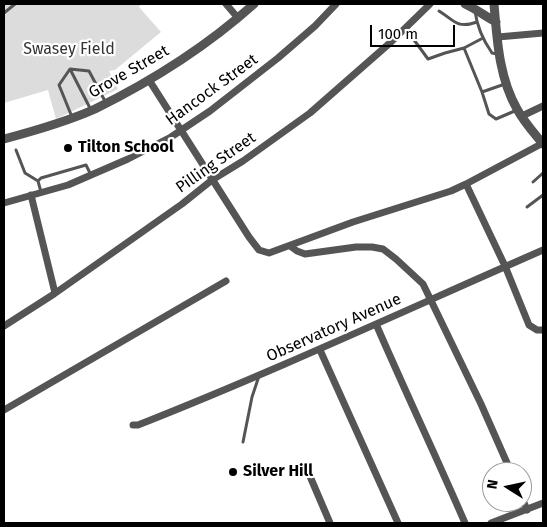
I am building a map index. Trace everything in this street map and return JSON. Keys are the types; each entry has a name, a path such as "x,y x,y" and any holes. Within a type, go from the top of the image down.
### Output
{"street":[{"path":"226,4 238,18"},
{"name":"Grove Street","path":"4,139 72,118 149,80 201,46 254,4"},
{"name":"Hancock Street","path":"4,203 91,176 171,137 210,111 278,58 336,4"},
{"name":"Pilling Street","path":"4,326 55,293 212,180 243,161 310,113 406,29 430,4"},
{"path":"465,4 475,8 482,16 496,22"},
{"path":"149,80 180,131 259,250 269,253 345,224 466,184 543,143 520,113 506,84 494,6 475,8"},
{"path":"498,37 543,33"},
{"path":"520,113 543,106"},
{"path":"466,184 506,266 529,325 537,330 543,330"},
{"path":"31,195 55,293"},
{"path":"290,246 305,254 372,247 383,250 396,259 423,284 506,462"},
{"name":"Observatory Avenue","path":"133,425 138,425 188,406 259,376 282,364 320,350 543,250"},
{"path":"4,410 226,281"},
{"path":"376,324 465,523"},
{"path":"320,350 398,523"},
{"path":"309,474 330,523"},
{"path":"490,523 521,512"}],"lane":[{"path":"4,13 15,4"},
{"path":"475,8 476,22 483,38 492,53 500,54"},
{"path":"439,11 458,24 465,26 476,22"},
{"path":"406,29 428,59 445,52 464,48 483,38"},
{"path":"464,48 489,114 496,119 520,113"},
{"path":"70,70 89,71 106,102"},
{"path":"70,70 91,110"},
{"path":"70,70 59,85 72,118"},
{"path":"482,92 506,84"},
{"path":"16,150 25,174 38,181 42,192"},
{"path":"38,181 41,178 86,165 91,176"},
{"path":"533,182 543,173"},
{"path":"528,207 543,195"},
{"path":"243,442 252,397 259,376"}],"green space":[{"name":"Swasey Field","path":"4,4 141,4 139,7 161,32 115,70 109,71 118,89 56,119 48,90 4,103"}],"place":[{"name":"Tilton School","path":"68,148"},
{"name":"Silver Hill","path":"233,472"}]}
